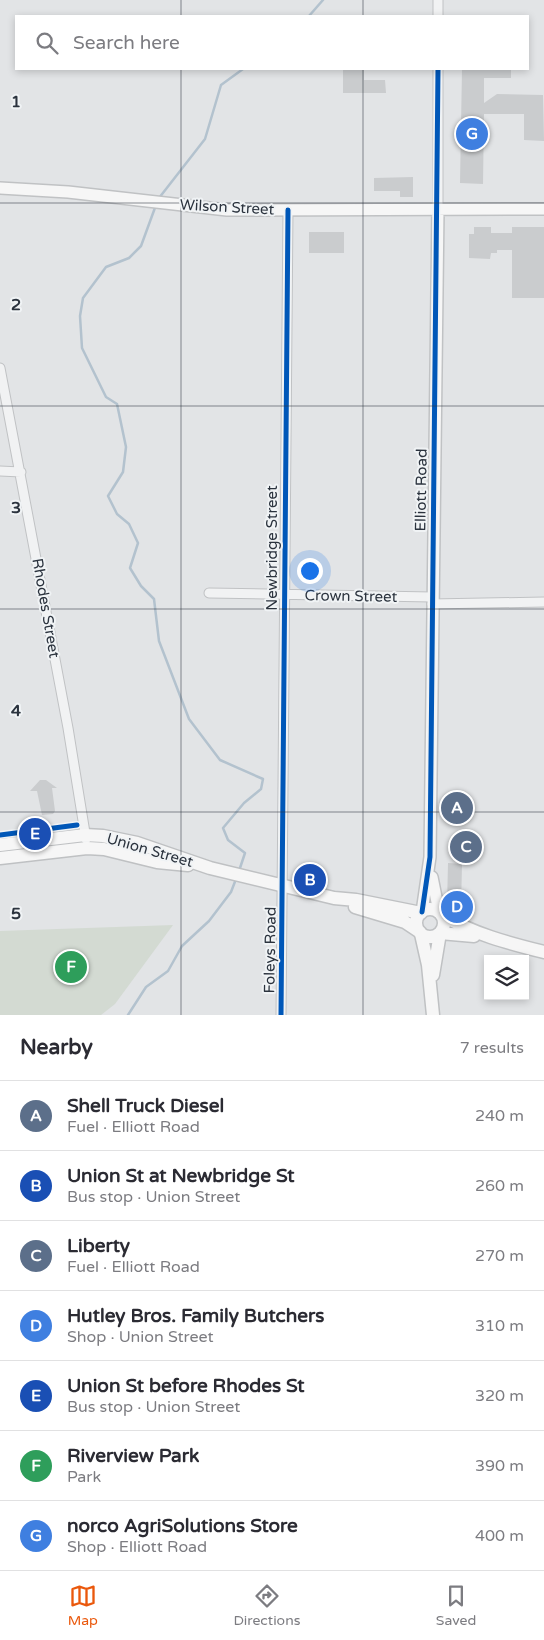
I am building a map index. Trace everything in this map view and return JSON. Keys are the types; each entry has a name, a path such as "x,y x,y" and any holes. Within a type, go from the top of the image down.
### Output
{"main road":[{"name":"Union Street","path":"0,845 85,835 103,836 136,843 210,868 266,882 334,898 422,912"},
{"name":"Union Street","path":"0,858 87,848 104,849 157,862 210,868"},
{"name":"Union Street","path":"334,898 356,908 405,922 420,933"},
{"path":"433,1015 431,992 420,933 416,922 422,912 430,909 460,926 494,939 544,952"},
{"path":"431,992 440,933 444,924 440,914"},
{"path":"420,933 431,937 440,933 494,939"}],"street":[{"path":"438,0 438,15"},
{"name":"Elliott Road","path":"422,912 430,858 438,70"},
{"name":"Wilson Street","path":"0,188 68,192 227,210 544,209"},
{"name":"Newbridge Street","path":"283,885 288,210"},
{"name":"Rhodes Street","path":"0,368 68,728 87,848"},
{"path":"0,471 20,472"},
{"name":"Crown Street","path":"210,593 432,601 544,602"},
{"name":"Elliott Road","path":"430,858 440,914"},
{"name":"Foleys Road","path":"281,1015 283,885"}],"shaded area":[{"path":"173,925 115,1004 101,1015 0,1015 0,931"}],"building":[{"path":"343,70 364,70 364,80 385,80 386,93 343,93"},
{"path":"462,70 511,70 511,78 484,78 484,103 497,94 543,95 544,141 524,140 524,114 484,114 483,184 460,183"},
{"path":"413,177 413,197 400,197 400,191 374,191 374,178"},
{"path":"474,227 491,227 491,233 512,233 512,227 544,227 544,298 512,298 512,250 497,250 497,253 491,253 490,259 469,258 469,234 474,234"},
{"path":"309,232 344,232 344,253 309,253"},
{"path":"40,780 46,780 57,788 52,788 55,811 53,814 42,815 37,791 30,791"},
{"path":"450,801 460,802 460,814 450,814"},
{"path":"450,841 475,841 475,854 450,852"},
{"path":"448,863 462,864 461,909 450,909 447,906"}],"waterway":[{"path":"310,15 323,0"},
{"path":"159,198 205,139 221,85 242,70"},
{"path":"156,205 141,246 129,258 106,267 83,298 80,316 82,348 106,397 117,404 126,447 123,472 108,496 117,514 129,524 138,543 130,568 141,586 154,599 159,641 189,719 220,760 263,779 261,789 244,803 223,828 228,840 245,853 239,871"},
{"path":"128,1015 146,987 168,971 182,946 209,921 231,892 236,879"}],"cycle path":[{"path":"422,912 430,857 438,70"},
{"path":"281,1015 288,210"},
{"path":"0,835 77,825"}],"place":[{"name":"norco AgriSolutions Store","path":"472,134"},
{"name":"Shell Truck Diesel","path":"457,808"},
{"name":"Union St before Rhodes St","path":"35,834"},
{"name":"Liberty","path":"466,847"},
{"name":"Union St at Newbridge St","path":"310,880"},
{"name":"Hutley Bros. Family Butchers","path":"457,907"},
{"name":"Riverview Park","path":"71,967"}]}
